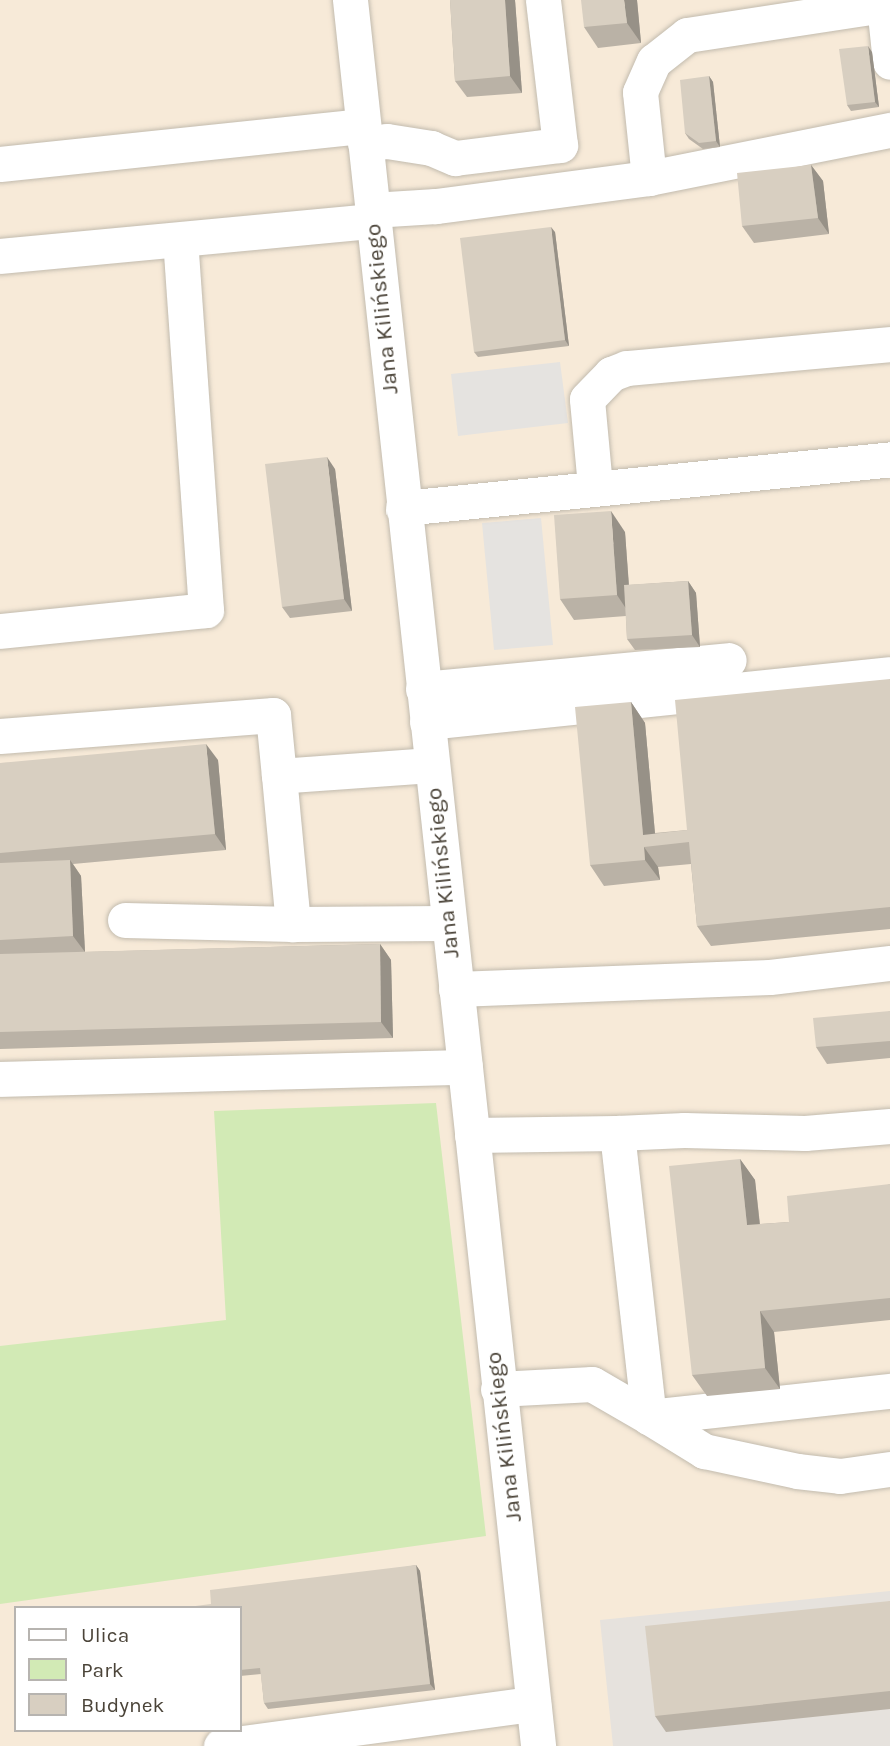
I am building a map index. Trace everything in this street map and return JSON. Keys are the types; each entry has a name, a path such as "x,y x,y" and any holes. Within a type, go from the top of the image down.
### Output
{"street":[{"name":"Jana Kilińskiego","path":"350,0 538,1746"},
{"path":"0,164 364,135 431,148 455,158 560,145 544,0"},
{"path":"649,178 640,92 654,61 687,35 884,2 890,62"},
{"path":"0,256 180,240 649,178 890,130"},
{"path":"0,631 206,610 180,240"},
{"path":"595,486 587,399 611,374 627,368 890,344"},
{"path":"403,508 595,486 890,459"},
{"path":"425,706 729,660"},
{"path":"425,706 890,674"},
{"path":"0,736 273,715 293,924"},
{"path":"279,775 432,765"},
{"path":"125,920 293,924 448,923"},
{"path":"456,989 770,977 890,963"},
{"path":"0,1079 465,1067"},
{"path":"472,1135 684,1130 805,1133 890,1126"},
{"path":"617,1133 649,1417"},
{"path":"498,1390 592,1384 704,1451 797,1471 841,1476 890,1469"},
{"path":"649,1417 890,1391"},
{"path":"221,1746 533,1704"}],"shaded area":[{"path":"0,0 890,0 890,1746 0,1746"},
{"path":"560,362 568,423 458,436 451,374"},
{"path":"541,518 553,645 494,650 482,523"},
{"path":"890,1591 890,1746 613,1746 600,1620"}],"green space":[{"path":"436,1103 486,1536 0,1604 0,1346 226,1320 214,1111"}],"building":[{"path":"450,0 505,0 510,76 455,81"},
{"path":"581,0 624,0 627,23 584,27"},
{"path":"868,46 875,102 847,105 839,49"},
{"path":"709,76 716,141 699,143 685,133 680,80"},
{"path":"811,165 818,218 742,226 737,173"},
{"path":"551,227 565,340 474,352 460,238"},
{"path":"327,457 344,599 282,607 265,464"},
{"path":"611,511 617,595 560,599 554,515"},
{"path":"688,581 692,635 627,639 624,585"},
{"path":"890,679 890,907 697,926 689,842 644,847 645,860 590,865 575,707 631,702 643,835 687,830 675,700"},
{"path":"206,744 215,834 0,853 0,763"},
{"path":"70,860 73,936 0,940 0,863"},
{"path":"380,944 381,1022 0,1032 0,954"},
{"path":"890,1011 890,1041 816,1047 813,1018"},
{"path":"740,1159 747,1225 789,1222 787,1196 890,1184 890,1298 760,1311 765,1368 692,1375 669,1166"},
{"path":"416,1565 430,1684 264,1703 260,1668 242,1670 242,1606 196,1606 211,1604 210,1590"},
{"path":"890,1601 890,1691 655,1716 645,1626"}]}
